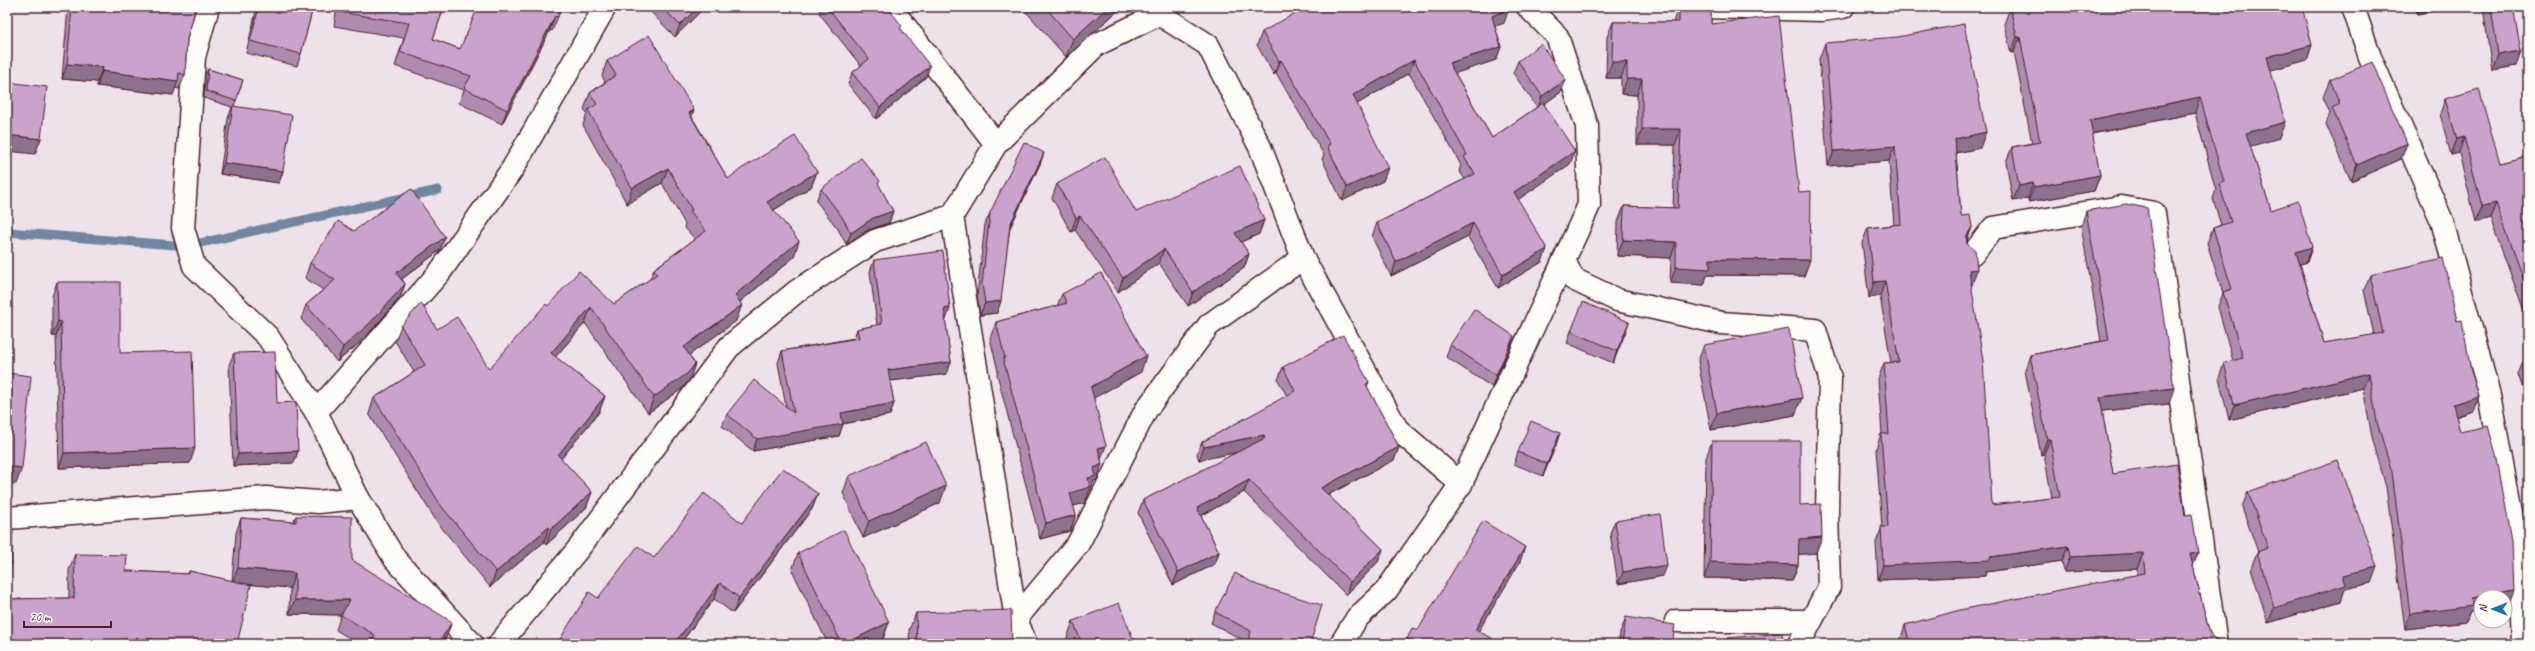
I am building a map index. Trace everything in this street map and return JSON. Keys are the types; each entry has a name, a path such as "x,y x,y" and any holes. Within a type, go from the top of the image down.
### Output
{"street":[{"path":"208,7 194,57 183,228 194,266 268,337 316,412 358,498 395,559 472,644"},
{"path":"316,412 440,272 514,168 605,7"},
{"path":"890,7 996,144"},
{"path":"1341,644 1357,618 1386,591 1461,484 1589,205 1587,126 1557,36 1528,7"},
{"path":"1702,7 1822,10 1843,7"},
{"path":"2353,7 2370,57 2442,221 2489,395 2519,555 2524,594 2522,644"},
{"path":"1026,644 1016,619 952,216 996,144 1096,45 1159,14 1208,45 1260,147 1303,258 1397,429 1461,484"},
{"path":"1973,254 1993,228 2121,207 2154,213 2216,644"},
{"path":"499,644 579,548 730,347 797,291 875,241 952,216"},
{"path":"1016,619 1078,544 1146,410 1209,325 1303,258"},
{"path":"1564,260 1573,279 1617,300 1721,324 1815,330 1830,378 1827,511 1829,588 1799,644"},
{"path":"7,518 266,498 318,502 358,498"},
{"path":"1676,622 1811,621"}],"building":[{"path":"7,7 10,7 7,46"},
{"path":"72,7 196,7 187,39 185,75 179,73 178,81 102,71 103,67 67,64"},
{"path":"259,7 313,7 301,54 250,41"},
{"path":"340,7 444,7 433,39 460,49 478,7 561,7 558,17 555,16 507,110 464,88 471,76 400,52 409,23 339,12"},
{"path":"662,7 698,7 680,25"},
{"path":"827,7 887,7 902,26 900,28 930,66 880,107 852,73 869,59"},
{"path":"1045,7 1108,7 1073,39"},
{"path":"1306,7 1508,7 1509,9 1492,16 1501,47 1449,63 1492,138 1543,103 1575,151 1514,192 1547,249 1503,275 1473,223 1396,262 1377,223 1475,174 1464,157 1467,155 1414,60 1353,95 1388,168 1347,187 1327,146 1330,144 1281,60 1279,61 1262,32"},
{"path":"1679,7 1711,7 1711,24 1779,16 1799,192 1811,191 1810,260 1710,259 1710,269 1676,267 1676,242 1623,240 1624,206 1678,208 1681,129 1642,129 1642,79 1627,79 1627,62 1612,62 1613,22 1679,22"},
{"path":"2071,7 2072,12 2094,7 2302,7 2312,45 2267,57 2285,122 2246,133 2271,210 2298,201 2312,247 2296,252 2324,343 2383,333 2370,275 2443,258 2457,321 2462,320 2471,371 2479,396 2453,404 2460,432 2488,426 2496,454 2512,541 2514,591 2513,589 2473,589 2473,598 2471,598 2472,606 2410,614 2392,472 2377,422 2369,373 2234,405 2224,363 2243,358 2223,292 2232,289 2213,228 2231,222 2219,184 2224,182 2200,97 2090,120 2100,175 2034,187 2033,183 2019,186 2012,147 2040,142 2020,37 2017,37 2010,8"},
{"path":"2491,7 2513,7 2521,51 2498,55"},
{"path":"1964,24 1986,132 1955,139 1961,216 1970,215 1972,227 1966,237 1967,244 1975,250 1977,269 1969,270 1983,361 1992,505 2060,497 2050,439 2047,439 2030,355 2109,340 2086,211 2126,204 2147,208 2174,388 2100,397 2113,474 2177,464 2185,515 2192,514 2198,553 2190,554 2209,631 2212,637 2220,641 2220,644 1910,644 1905,625 1960,610 2145,573 2143,553 2070,557 2068,546 1990,557 1990,560 1883,565 1881,527 1888,527 1881,434 1889,434 1884,363 1899,362 1885,281 1874,282 1868,228 1901,224 1895,146 1834,151 1825,43 1898,37"},
{"path":"649,35 694,110 689,113 728,179 741,169 795,136 817,172 767,202 799,241 735,295 742,305 684,347 695,364 688,373 654,397 591,307 551,353 605,396 558,455 592,492 551,529 549,527 496,572 442,507 374,398 425,365 401,326 421,303 437,329 457,317 489,369 546,304 548,306 579,271 614,304 657,274 654,269 706,231 690,211 692,210 668,168 632,188 588,110 597,104 590,93 616,75 607,61"},
{"path":"1541,44 1566,80 1542,96 1518,61"},
{"path":"2372,62 2407,143 2357,165 2332,108 2340,104 2330,80"},
{"path":"208,69 243,80 236,101 206,91"},
{"path":"7,82 47,87 41,139 7,135"},
{"path":"2479,89 2500,163 2528,156 2528,291 2496,203 2482,206 2464,137 2457,139 2445,99"},
{"path":"233,106 292,115 283,171 224,163"},
{"path":"1024,142 1044,153 1010,225 1001,301 985,303 982,284 990,213"},
{"path":"1105,157 1136,212 1240,166 1264,220 1235,233 1249,254 1193,292 1164,249 1123,278 1080,216 1076,218 1057,184"},
{"path":"861,158 880,181 878,183 893,211 873,218 851,233 842,217 821,189"},
{"path":"411,189 445,237 396,273 405,284 369,324 343,347 306,305 335,280 310,263 338,221 354,231"},
{"path":"943,251 950,308 944,309 951,362 888,370 894,403 841,413 843,424 757,439 727,414 754,380 794,413 782,351 859,338 857,329 882,324 874,260"},
{"path":"1101,273 1146,356 1091,387 1106,446 1098,448 1102,464 1094,468 1096,476 1088,478 1090,487 1070,493 1076,515 1046,523 1003,358 1005,358 996,322 1067,303 1062,294"},
{"path":"57,282 120,282 120,353 192,351 195,448 64,453 61,322 58,321"},
{"path":"1583,302 1629,322 1617,351 1571,331"},
{"path":"1474,309 1514,336 1496,375 1450,345"},
{"path":"1789,329 1802,398 1717,413 1704,345"},
{"path":"1343,335 1369,382 1366,384 1399,447 1321,488 1383,549 1350,582 1249,480 1197,508 1219,552 1178,572 1143,500 1265,438 1264,435 1204,447 1202,442 1295,391 1283,367"},
{"path":"275,352 277,403 296,402 298,451 238,454 234,353"},
{"path":"2528,361 2528,379 2523,362"},
{"path":"7,373 31,376 22,468 7,466"},
{"path":"1531,421 1560,433 1547,464 1518,452"},
{"path":"1712,441 1800,441 1800,505 1821,504 1822,537 1799,539 1798,565 1710,562"},
{"path":"926,442 946,486 869,521 849,476"},
{"path":"2338,460 2377,567 2343,575 2346,585 2274,608 2257,552 2268,548 2248,492"},
{"path":"783,468 818,494 739,598 720,583 674,644 557,644 589,592 598,598 638,546 654,558 704,493 742,523"},
{"path":"1660,514 1667,565 1623,572 1615,521"},
{"path":"296,516 352,517 352,560 452,622 438,644 370,644 375,635 341,615 350,600 295,600 295,573 238,568 241,518 296,522"},
{"path":"1483,521 1525,547 1475,630 1492,638 1490,644 1405,644 1412,628 1418,630"},
{"path":"7,528 13,528 9,599 74,598 75,554 127,555 126,571 189,574 189,571 251,585 237,644 170,644 150,639 125,639 125,644 7,644"},
{"path":"844,530 889,622 845,644 842,644 798,553"},
{"path":"1235,573 1257,585 1322,605 1310,644 1256,644 1248,641 1251,631 1215,612"},
{"path":"1119,603 1135,644 1082,644 1073,621"},
{"path":"1011,610 1012,644 917,644 916,613"},
{"path":"1626,617 1675,625 1672,644 1622,644"},
{"path":"1782,633 1783,644 1728,644 1728,638"}],"waterway":[{"path":"7,232 187,246 438,190"}]}
